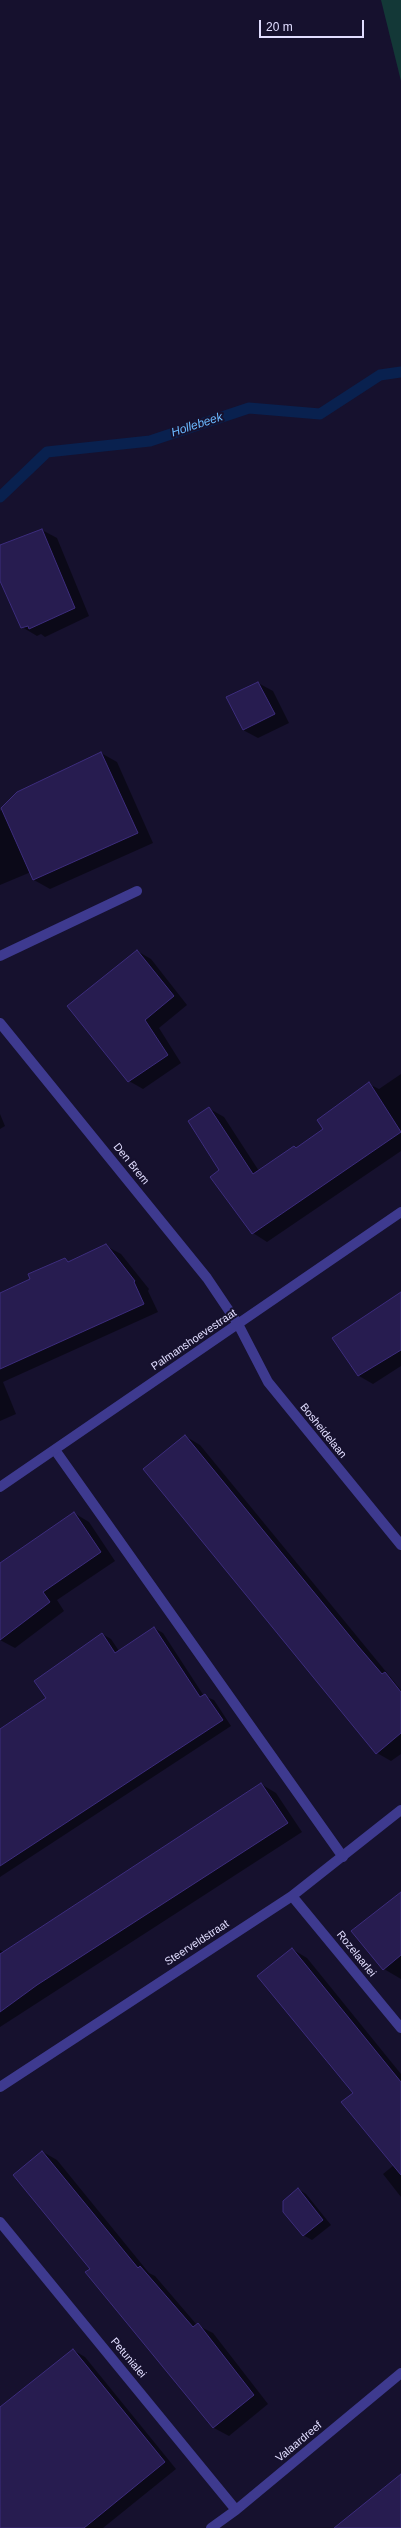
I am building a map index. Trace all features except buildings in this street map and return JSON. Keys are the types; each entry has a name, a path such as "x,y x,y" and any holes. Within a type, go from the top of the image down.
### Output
{"street":[{"path":"0,956 137,892"},
{"name":"Den Brem","path":"0,1023 208,1278 238,1324"},
{"name":"Palmanshoevestraat","path":"0,1487 401,1212"},
{"name":"Bosheidelaan","path":"238,1324 268,1382 401,1545"},
{"path":"55,1450 343,1857"},
{"name":"Steerveldstraat","path":"0,2087 292,1896 401,1810"},
{"name":"Rozelaarlei","path":"292,1896 401,2028"},
{"name":"Petunialei","path":"0,2222 236,2510"},
{"name":"Valaardreef","path":"211,2528 236,2510 401,2373"}],"green space":[{"path":"381,0 401,0 401,81"}],"waterway":[{"name":"Hollebeek","path":"0,497 47,452 150,441 249,408 320,414 380,375 401,372"}]}
